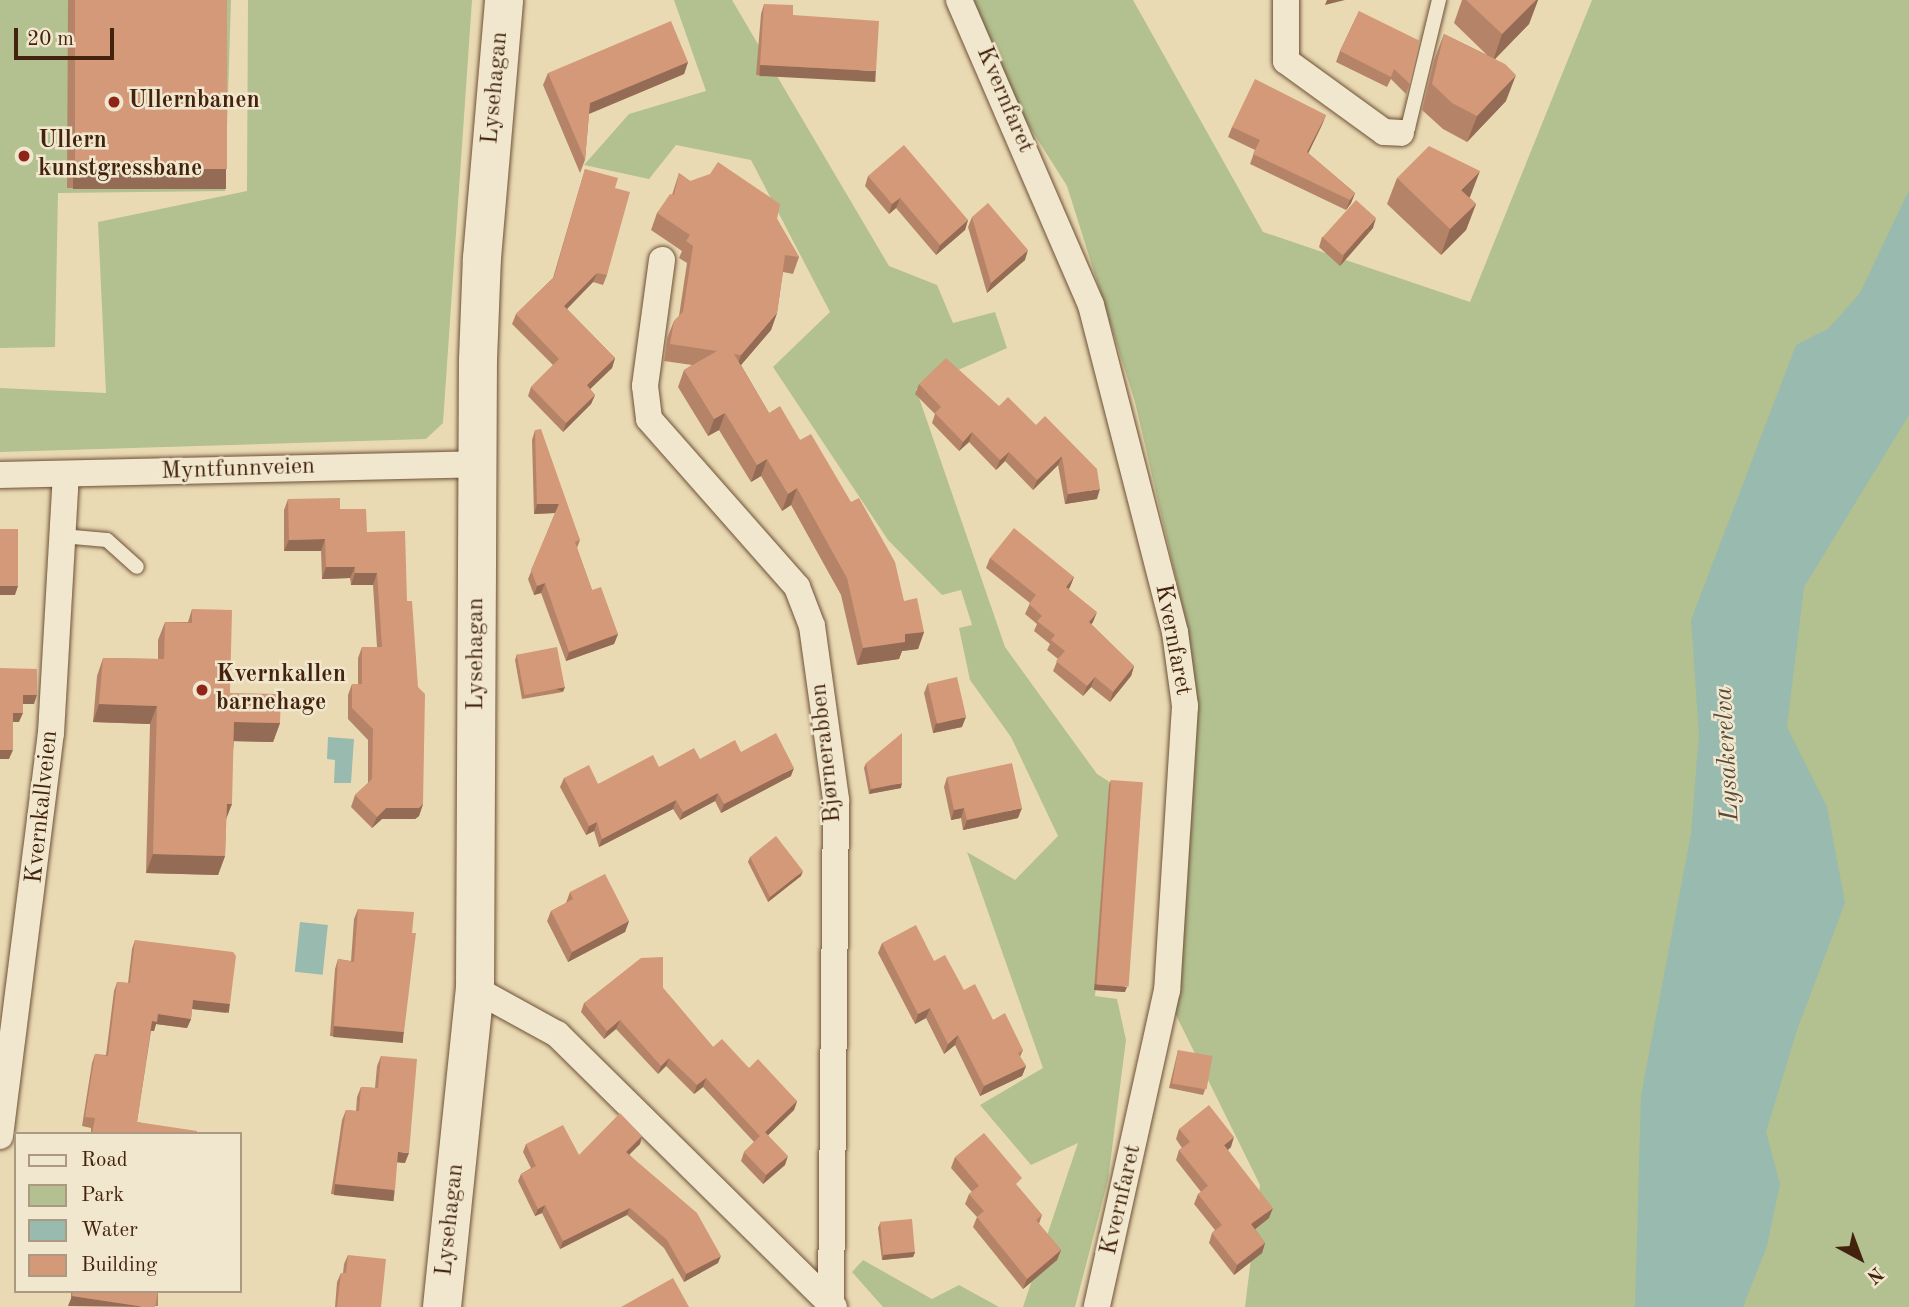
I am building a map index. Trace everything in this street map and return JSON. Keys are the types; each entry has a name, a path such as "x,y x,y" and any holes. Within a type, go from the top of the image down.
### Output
{"street":[{"name":"Lysehagan","path":"442,1307 475,989 476,464 482,258 504,0"},
{"name":"Kvernfaret","path":"959,0 1091,305 1175,632 1185,706 1167,990 1097,1307"},
{"path":"1286,0 1286,61 1384,132 1401,133"},
{"name":"Bjørnerabben","path":"662,260 645,386 649,419 797,587 812,626 836,800 832,1306"},
{"name":"Myntfunnveien","path":"0,475 66,476 476,464"},
{"name":"Kvernkallveien","path":"0,1136 51,733 66,476"},
{"path":"475,989 557,1034 832,1306"}],"lane":[{"path":"1401,133 1408,128 1439,0"},
{"path":"62,536 107,540 137,567"}],"green space":[{"name":"Ullernbanen","path":"0,0 231,0 225,191 58,193 55,347 0,348"},
{"path":"248,0 472,0 443,423 426,439 0,452 0,388 106,393 98,222 247,191"},
{"path":"674,0 732,0 889,266 937,285 953,323 995,312 1007,348 916,389 1005,647 1097,774 1118,787 1095,996 1117,999 1126,1040 1108,1180 1075,1307 1023,1307 1078,1143 1031,1165 980,1105 1043,1068 967,852 1015,880 1058,836 1011,737 970,680 959,628 972,625 961,590 942,595 888,540 773,367 830,312 751,160 676,145 649,179 584,165 629,114 706,91"},
{"path":"967,0 1133,0 1263,232 1470,302 1592,0 1909,0 1909,1307 1245,1307 1260,1185 1168,999 1179,842 1186,621 1135,402 1067,186 990,64"},
{"path":"863,1260 932,1299 959,1285 999,1307 883,1307 852,1272"}],"water":[{"name":"Lysakerelva","path":"1909,190 1909,415 1804,587 1787,727 1827,807 1845,903 1797,1030 1766,1132 1780,1184 1767,1246 1743,1307 1635,1307 1641,1095 1691,834 1699,734 1691,620 1796,345 1829,328 1860,293"},
{"path":"328,737 354,739 351,783 334,783 335,760 327,759"},
{"path":"300,922 328,925 323,975 295,972"}],"building":[{"path":"75,0 227,0 227,169 75,169"},
{"path":"1466,0 1536,0 1502,34"},
{"path":"764,4 793,5 793,15 879,21 876,71 760,65"},
{"path":"1359,11 1420,41 1410,84 1394,69 1391,77 1340,51"},
{"path":"671,21 688,62 590,103 585,160 548,73"},
{"path":"1444,34 1505,64 1516,75 1477,116 1452,103 1432,84"},
{"path":"1255,79 1326,115 1307,152 1355,193 1350,200 1253,154 1260,140 1232,127"},
{"path":"904,145 968,220 940,245 900,198 892,204 868,176"},
{"path":"1429,146 1480,171 1461,190 1476,204 1450,229 1397,178"},
{"path":"718,162 780,204 777,219 799,257 785,255 777,313 741,355 734,354 769,413 780,406 800,440 811,434 851,502 859,498 895,562 904,601 917,598 924,632 905,634 905,642 863,648 847,578 797,488 788,494 767,459 757,465 725,413 714,419 684,370 717,351 670,344 674,321 683,312 693,246 686,241 690,235 657,213 670,194 674,195 679,173 690,181 710,174"},
{"path":"585,169 618,178 615,188 630,192 607,275 597,273 564,306 615,358 587,385 595,395 566,423 531,387 559,359 516,314 554,277"},
{"path":"1356,200 1376,218 1343,255 1323,237"},
{"path":"988,203 1028,250 991,283 972,217"},
{"path":"946,358 999,406 1008,397 1036,425 1045,416 1097,469 1100,489 1068,494 1062,456 1037,480 1009,452 1000,460 972,432 963,442 935,413 941,407 919,384"},
{"path":"541,429 580,540 575,542 592,590 601,587 618,634 569,652 545,583 537,586 531,570 559,504 537,504 535,430"},
{"path":"340,498 340,509 366,509 367,532 405,531 407,601 412,601 418,687 425,694 423,804 419,808 386,808 377,817 355,795 372,779 373,729 352,708 352,684 362,684 362,647 382,647 377,573 355,573 355,567 326,567 325,539 289,540 288,499"},
{"path":"1014,528 1074,577 1066,587 1097,612 1089,622 1134,666 1113,692 1095,677 1087,686 1056,661 1065,651 1051,640 1055,635 1037,621 1042,616 1029,604 1036,595 990,558"},
{"path":"0,529 18,529 18,586 0,586"},
{"path":"192,609 232,610 230,693 281,694 280,723 234,722 232,804 227,804 225,856 153,854 157,706 99,704 103,658 164,659 165,622 192,623"},
{"path":"557,647 565,687 525,695 517,655"},
{"path":"0,668 37,669 37,695 23,695 23,713 13,713 13,750 0,750"},
{"path":"957,677 966,717 937,724 928,684"},
{"path":"776,733 794,768 724,804 718,793 683,812 676,800 602,839 597,822 589,826 564,778 589,765 598,784 653,755 659,767 694,748 700,759 735,740 741,752"},
{"path":"902,733 902,783 871,789 866,763"},
{"path":"1012,763 1022,808 967,820 964,808 954,810 947,777"},
{"path":"1111,780 1143,782 1129,987 1097,985"},
{"path":"776,836 803,871 770,897 750,857"},
{"path":"605,874 629,921 572,952 551,911 573,899 570,892"},
{"path":"358,909 414,912 412,933 416,933 404,1032 334,1026 338,959 354,962"},
{"path":"916,925 934,961 945,955 964,990 975,984 993,1020 1005,1013 1023,1050 1018,1053 1026,1066 984,1086 958,1035 948,1044 930,1008 918,1014 882,943"},
{"path":"135,940 233,952 236,956 230,1004 193,1000 191,1019 158,1014 157,1022 152,1021 137,1122 197,1132 92,1132 95,1118 85,1117 95,1054 108,1056 117,982 130,983"},
{"path":"663,957 663,988 713,1047 722,1039 749,1068 758,1059 797,1101 765,1132 788,1156 766,1175 744,1152 760,1136 706,1078 697,1085 669,1058 661,1066 620,1020 607,1031 584,1003 641,958"},
{"path":"1178,1050 1212,1056 1207,1090 1172,1083"},
{"path":"381,1056 417,1059 409,1153 398,1152 395,1190 335,1184 346,1110 359,1111 361,1087 378,1088"},
{"path":"1209,1105 1234,1137 1224,1145 1273,1208 1251,1224 1265,1243 1237,1265 1212,1233 1222,1225 1198,1194 1208,1186 1179,1150 1190,1142 1179,1129"},
{"path":"620,1113 642,1136 626,1152 697,1213 721,1256 686,1274 667,1240 630,1208 563,1241 545,1205 538,1209 521,1174 536,1166 526,1144 563,1125 579,1155"},
{"path":"984,1133 1022,1178 1016,1184 1042,1215 1036,1220 1061,1250 1027,1279 977,1217 984,1211 969,1194 979,1186 955,1157"},
{"path":"912,1219 915,1252 883,1255 880,1222"},
{"path":"348,1255 386,1259 381,1307 337,1307 341,1273 346,1273"},
{"path":"673,1278 689,1307 621,1307"},
{"path":"73,1293 158,1293 155,1307 72,1296"}],"place":[{"name":"Ullernbanen","path":"114,102"},
{"name":"Ullern kunstgressbane","path":"24,156"},
{"name":"Kvernkallen barnehage","path":"202,690"}]}
